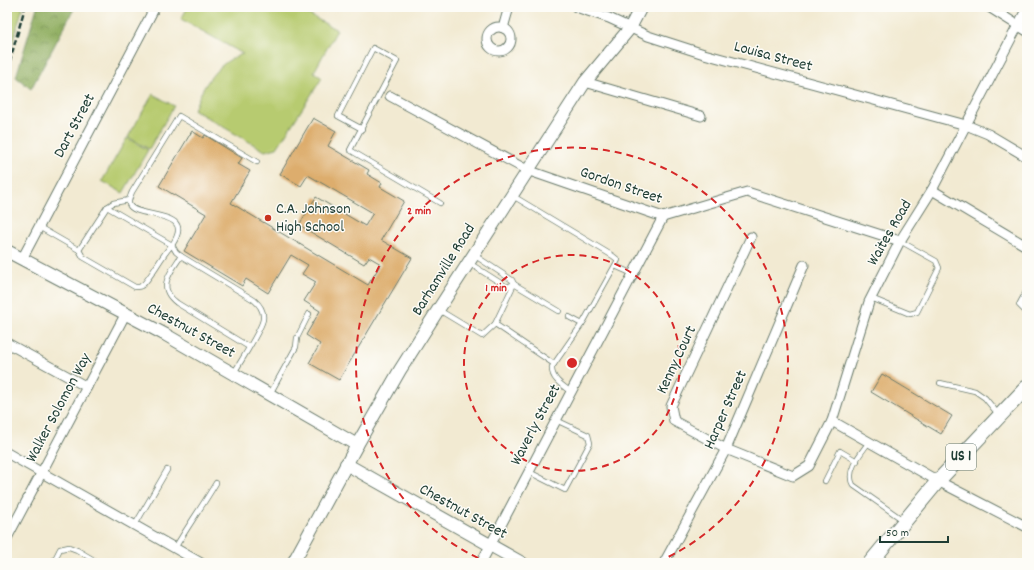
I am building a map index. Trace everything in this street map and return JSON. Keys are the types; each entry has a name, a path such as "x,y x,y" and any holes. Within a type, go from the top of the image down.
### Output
{"main road":[{"name":"US 1","path":"870,563 938,481 1027,387"}],"street":[{"name":"Dart Street","path":"22,259 155,7"},
{"path":"503,28 509,7"},
{"name":"Louisa Street","path":"576,7 608,18 648,36 704,54 966,125 988,134 1027,157"},
{"name":"Barhamville Road","path":"294,563 356,444 400,370 470,258 585,82 630,28 640,7"},
{"path":"989,7 1027,31"},
{"name":"Waites Road","path":"793,476 809,466 832,421 871,298 900,241 932,190 1027,8"},
{"path":"585,82 701,116"},
{"name":"Gordon Street","path":"390,96 527,170 663,217 747,192 900,241"},
{"path":"932,190 1026,246 1027,245"},
{"name":"Waverly Street","path":"481,563 663,217"},
{"name":"Kenny Court","path":"752,237 671,406 674,421 726,448 793,476"},
{"name":"Chestnut Street","path":"7,251 126,313 234,373 356,444"},
{"name":"Harper Street","path":"664,563 726,448 804,264"},
{"name":"Walker Solomon Way","path":"7,538 126,313"},
{"path":"7,343 87,387"},
{"path":"832,421 938,481 1027,527"},
{"path":"7,453 201,563"},
{"name":"Chestnut Street","path":"346,464 522,563"}],"lane":[{"path":"362,129 338,116 373,48 397,60 362,129 350,150 440,203"},
{"path":"381,91 390,96"},
{"path":"39,227 79,250 83,257 135,287 141,286 146,282 165,252 172,245 176,239 178,231 173,221 166,217 134,210 130,206 129,200 132,192 179,116 257,162"},
{"path":"512,195 618,260 582,324 554,364 552,370 556,380 571,392"},
{"path":"79,250 107,207 113,203 129,200"},
{"path":"107,207 172,245 176,252 181,256 254,300 260,306 263,314 262,324 234,373"},
{"path":"871,298 910,314 917,312 933,281 939,268 936,261 900,241"},
{"path":"181,256 167,280 166,288 169,296 176,303 249,347"},
{"path":"470,258 507,287 514,284"},
{"path":"470,258 512,280 514,284 559,310"},
{"path":"615,266 633,274"},
{"path":"438,310 482,336 495,324 514,284"},
{"path":"1027,290 1019,305 1027,313"},
{"path":"270,394 296,347 297,338 309,314"},
{"path":"569,317 582,324"},
{"path":"495,324 554,364"},
{"path":"940,383 975,392 985,398 1000,416"},
{"path":"529,472 565,490 590,443 588,435 556,420"},
{"path":"869,442 851,471 850,481 852,485 905,521"},
{"path":"825,481 840,451 857,461"},
{"path":"135,525 166,470"},
{"path":"175,548 216,483"},
{"path":"53,563 60,549 69,547 100,563"}],"green space":[{"path":"7,7 23,7 7,61"},
{"path":"37,7 75,7 31,89 16,77"},
{"path":"188,7 295,7 337,30 314,72 322,78 277,148 265,151 194,110 206,84 219,68 234,57 243,54 181,19"},
{"path":"153,94 174,106 149,149 128,137"},
{"path":"127,138 148,150 123,193 102,181"}],"building":[{"path":"313,118 336,131 328,146 369,170 367,174 382,183 380,187 404,201 381,240 412,258 339,380 309,363 320,344 306,335 320,311 304,301 316,282 302,274 308,265 291,255 268,293 246,279 242,286 184,251 206,214 159,186 192,131 203,138 205,135 242,158 238,164 250,171 231,203 368,285 381,264 369,257 364,264 299,225 316,197 365,226 373,213 308,175 301,186 280,174"},
{"path":"882,374 952,416 941,434 871,392"}],"railway":[{"path":"7,71 25,7"}],"place":[{"name":"C.A. Johnson High School","path":"268,218"}]}
